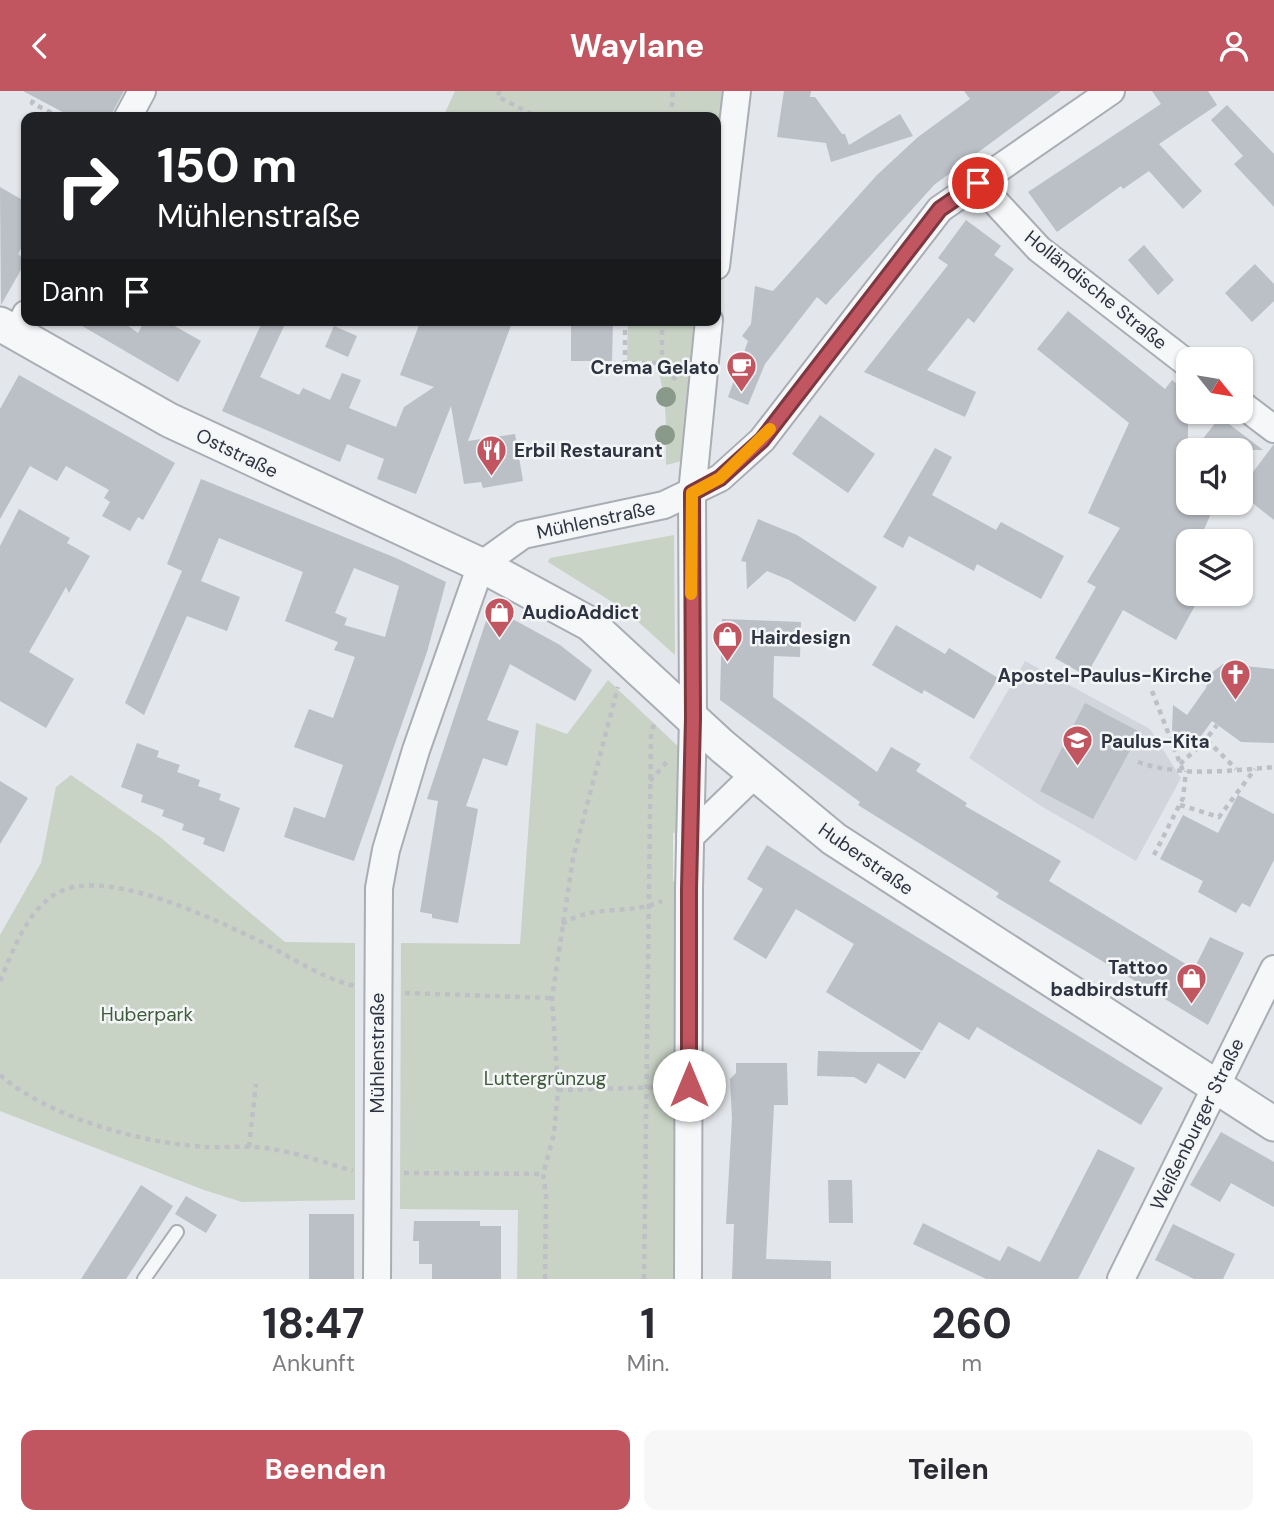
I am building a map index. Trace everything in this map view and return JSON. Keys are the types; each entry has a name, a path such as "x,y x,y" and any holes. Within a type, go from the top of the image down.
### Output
{"street":[{"path":"131,112 142,91"},
{"path":"721,224 737,91"},
{"name":"Mühlenstraße","path":"377,1279 379,888 386,850 416,750 481,565 523,535 664,505 720,478 762,440 940,209 1111,91"},
{"name":"Holländische Straße","path":"978,183 1039,249 1176,354"},
{"name":"Oststraße","path":"14,324 186,429 481,565"},
{"path":"688,1279 690,837 683,708 691,667 692,493 708,326"},
{"path":"1253,413 1274,429"},
{"name":"Huberstraße","path":"481,565 590,624 792,807 881,872 1274,1124"},
{"path":"690,837 755,774"},
{"name":"Weißenburger Straße","path":"1121,1279 1274,969"}],"lane":[{"path":"144,1279 177,1232"}],"path":[{"path":"37,91 32,103 50,112"},
{"path":"500,91 497,96 527,112"},
{"path":"671,112 673,91"},
{"path":"625,326 625,363 662,363"},
{"path":"662,326 662,363 679,384 701,395"},
{"path":"545,1279 546,1195 543,1174 554,1134 558,1090 552,998 573,858 628,657"},
{"path":"1153,691 1185,771 1180,805 1154,855"},
{"path":"644,1279 650,734 652,727 683,708"},
{"path":"1180,764 1207,740 1217,725"},
{"path":"1207,740 1237,769"},
{"path":"1138,762 1159,770 1185,771 1274,767"},
{"path":"1180,805 1219,817 1256,768"},
{"path":"0,981 27,924 40,906 57,893 94,884 158,899 249,936 328,977 377,992 552,998"},
{"path":"562,924 588,911 647,906 689,889"},
{"path":"0,1075 23,1092 89,1122 159,1141 205,1147 289,1151 353,1171 543,1174"},
{"path":"249,1147 258,1089 256,1084"},
{"path":"558,1090 689,1085"}],"shaded area":[{"name":"Paulus-Kita","path":"1025,661 1150,729 1181,778 1136,861 1041,806 969,758"}],"green space":[{"path":"455,91 730,91 721,167 721,112 445,112"},
{"path":"628,326 701,326 690,459 666,465 665,412 655,361 627,361"},
{"path":"674,535 675,655 625,610 548,562 550,558"},
{"name":"Luttergrünzug","path":"608,680 682,750 679,832 673,833 673,881 682,884 679,1279 517,1279 518,1210 400,1209 401,943 520,944 536,723 567,734"},
{"name":"Huberpark","path":"71,775 160,837 285,942 355,943 355,1200 242,1202 204,1190 0,1111 0,935 41,863 56,787"}],"building":[{"path":"23,91 124,91 113,112 63,112"},
{"path":"784,91 811,91 810,97 815,97 842,134 845,134 849,145 900,114 913,136 831,162 826,143 777,137"},
{"path":"964,91 1061,91 934,185 826,305 817,297 765,364 748,405 728,397 748,341 742,336 751,324 755,286 773,291 877,175 918,137 970,99"},
{"path":"1152,91 1208,91 1217,105 1159,144 1202,191 1183,209 1149,171 1123,189 1121,186 1057,232 1028,192 1161,104"},
{"path":"1227,105 1274,154 1274,207 1234,164 1243,156 1211,120"},
{"path":"0,187 21,199 21,248 18,254 21,257 21,270 1,305"},
{"path":"966,220 1001,246 994,255 1014,269 974,323 968,318 927,370 976,392 965,417 864,372 948,265 938,258"},
{"path":"1144,245 1174,280 1158,295 1128,260"},
{"path":"1255,264 1274,284 1274,301 1252,322 1225,293"},
{"path":"1068,311 1165,389 1172,380 1176,383 1176,424 1188,424 1188,438 1176,438 1176,515 1210,515 1204,529 1176,529 1176,606 1195,606 1176,640 1123,610 1086,676 1055,658 1096,587 1087,582 1120,528 1088,513 1129,423 1037,349"},
{"path":"82,326 128,326 138,333 142,326 175,326 201,341 178,382"},
{"path":"260,326 284,326 260,377 299,395 303,388 330,400 342,373 361,380 349,408 396,427 404,407 434,387 400,375 419,326 511,326 468,441 515,434 523,481 483,488 481,482 464,484 451,406 416,494 377,479 384,459 347,444 340,462 222,411"},
{"path":"334,326 357,336 348,357 325,347"},
{"path":"571,326 613,326 612,361 571,361"},
{"path":"19,375 175,463 143,520 138,517 130,531 102,516 110,502 104,498 109,490 66,466 57,481 30,466 0,519 0,409"},
{"path":"820,415 875,454 848,493 792,454"},
{"path":"1214,424 1229,424 1247,438 1203,438"},
{"path":"1253,442 1263,450 1253,450"},
{"path":"1274,444 1274,520 1253,503 1253,472"},
{"path":"935,448 952,457 932,495 996,530 1001,522 1064,556 1041,599 977,564 974,571 909,536 903,548 883,537"},
{"path":"201,479 396,558 446,582 427,652 354,861 284,837 294,807 325,818 343,765 294,747 309,709 333,718 355,657 334,650 338,642 285,621 303,572 219,538 201,581 240,597 227,631 187,616 144,715 125,703 182,571 167,564","holes":["354,568 399,586 385,637 344,625 347,618 335,613"]},
{"path":"19,509 70,538 67,543 90,556 69,593 66,587 29,652 74,679 46,728 0,701 0,546"},
{"path":"758,519 797,535 877,587 855,622 789,580 767,571 747,589 746,562 741,561"},
{"path":"498,611 560,645 592,670 575,701 510,664 487,720 519,731 507,766 483,758 466,806 478,809 458,923 432,918 432,914 420,912 438,801 427,799 488,615"},
{"path":"722,619 801,622 800,657 774,656 773,697 877,772 891,747 921,764 916,771 967,803 965,806 1061,861 1049,881 1194,969 1210,937 1244,953 1208,1025 996,897 999,893 858,805 860,802 720,700"},
{"path":"896,625 945,654 949,648 998,678 974,719 924,690 922,694 872,665"},
{"name":"Apostel-Paulus-Kirche","path":"1223,664 1274,669 1274,743 1241,742 1212,721 1196,743 1189,739 1187,741 1172,730 1173,705 1187,715 1206,688 1210,674"},
{"path":"1085,703 1140,732 1093,819 1040,791"},
{"path":"137,743 159,751 157,757 180,765 177,772 200,780 198,786 221,794 219,800 240,808 224,852 203,844 205,838 182,830 184,824 162,816 164,810 141,802 143,795 121,787"},
{"path":"0,781 28,798 0,844"},
{"path":"1238,795 1274,814 1274,860 1250,907 1242,903 1236,913 1198,892 1203,881 1160,859 1183,815 1218,833"},
{"path":"767,845 1163,1088 1141,1125 977,1027 969,1040 939,1022 922,1051 826,992 854,944 796,909 766,959 733,939 763,889 747,879"},
{"path":"818,1051 921,1052 905,1079 878,1063 866,1084 854,1077 817,1076"},
{"path":"736,1063 787,1063 788,1105 774,1105 766,1259 831,1261 831,1279 732,1279 734,1224 726,1224 732,1118 730,1079 736,1073"},
{"path":"1221,1132 1274,1162 1274,1207 1231,1183 1220,1202 1190,1185"},
{"path":"1098,1149 1135,1168 1078,1279 986,1279 913,1244 923,1223 1000,1261 1008,1246 1040,1262"},
{"path":"828,1180 852,1180 853,1223 829,1223"},
{"path":"141,1185 173,1206 126,1279 81,1279"},
{"path":"186,1196 217,1215 206,1233 175,1214"},
{"path":"309,1214 354,1214 354,1279 309,1279"},
{"path":"414,1221 480,1221 480,1226 501,1226 501,1279 432,1279 432,1264 419,1264 419,1241 413,1241"},
{"path":"1173,1224 1235,1254 1223,1279 1194,1279 1155,1260"}],"slow traffic":[{"path":"691,594 692,493 720,478 762,440 770,429"}],"place":[{"name":"Crema Gelato","path":"742,394"},
{"name":"Erbil Restaurant","path":"491,477"},
{"name":"AudioAddict","path":"499,639"},
{"name":"Hairdesign","path":"728,664"},
{"name":"Apostel-Paulus-Kirche","path":"1235,702"},
{"name":"Paulus-Kita","path":"1078,768"},
{"name":"Tattoo badbirdstuff","path":"1191,1005"}],"route":[{"path":"689,1085 689,889 693,718 692,493 720,478 762,440 940,209 978,183"}]}
